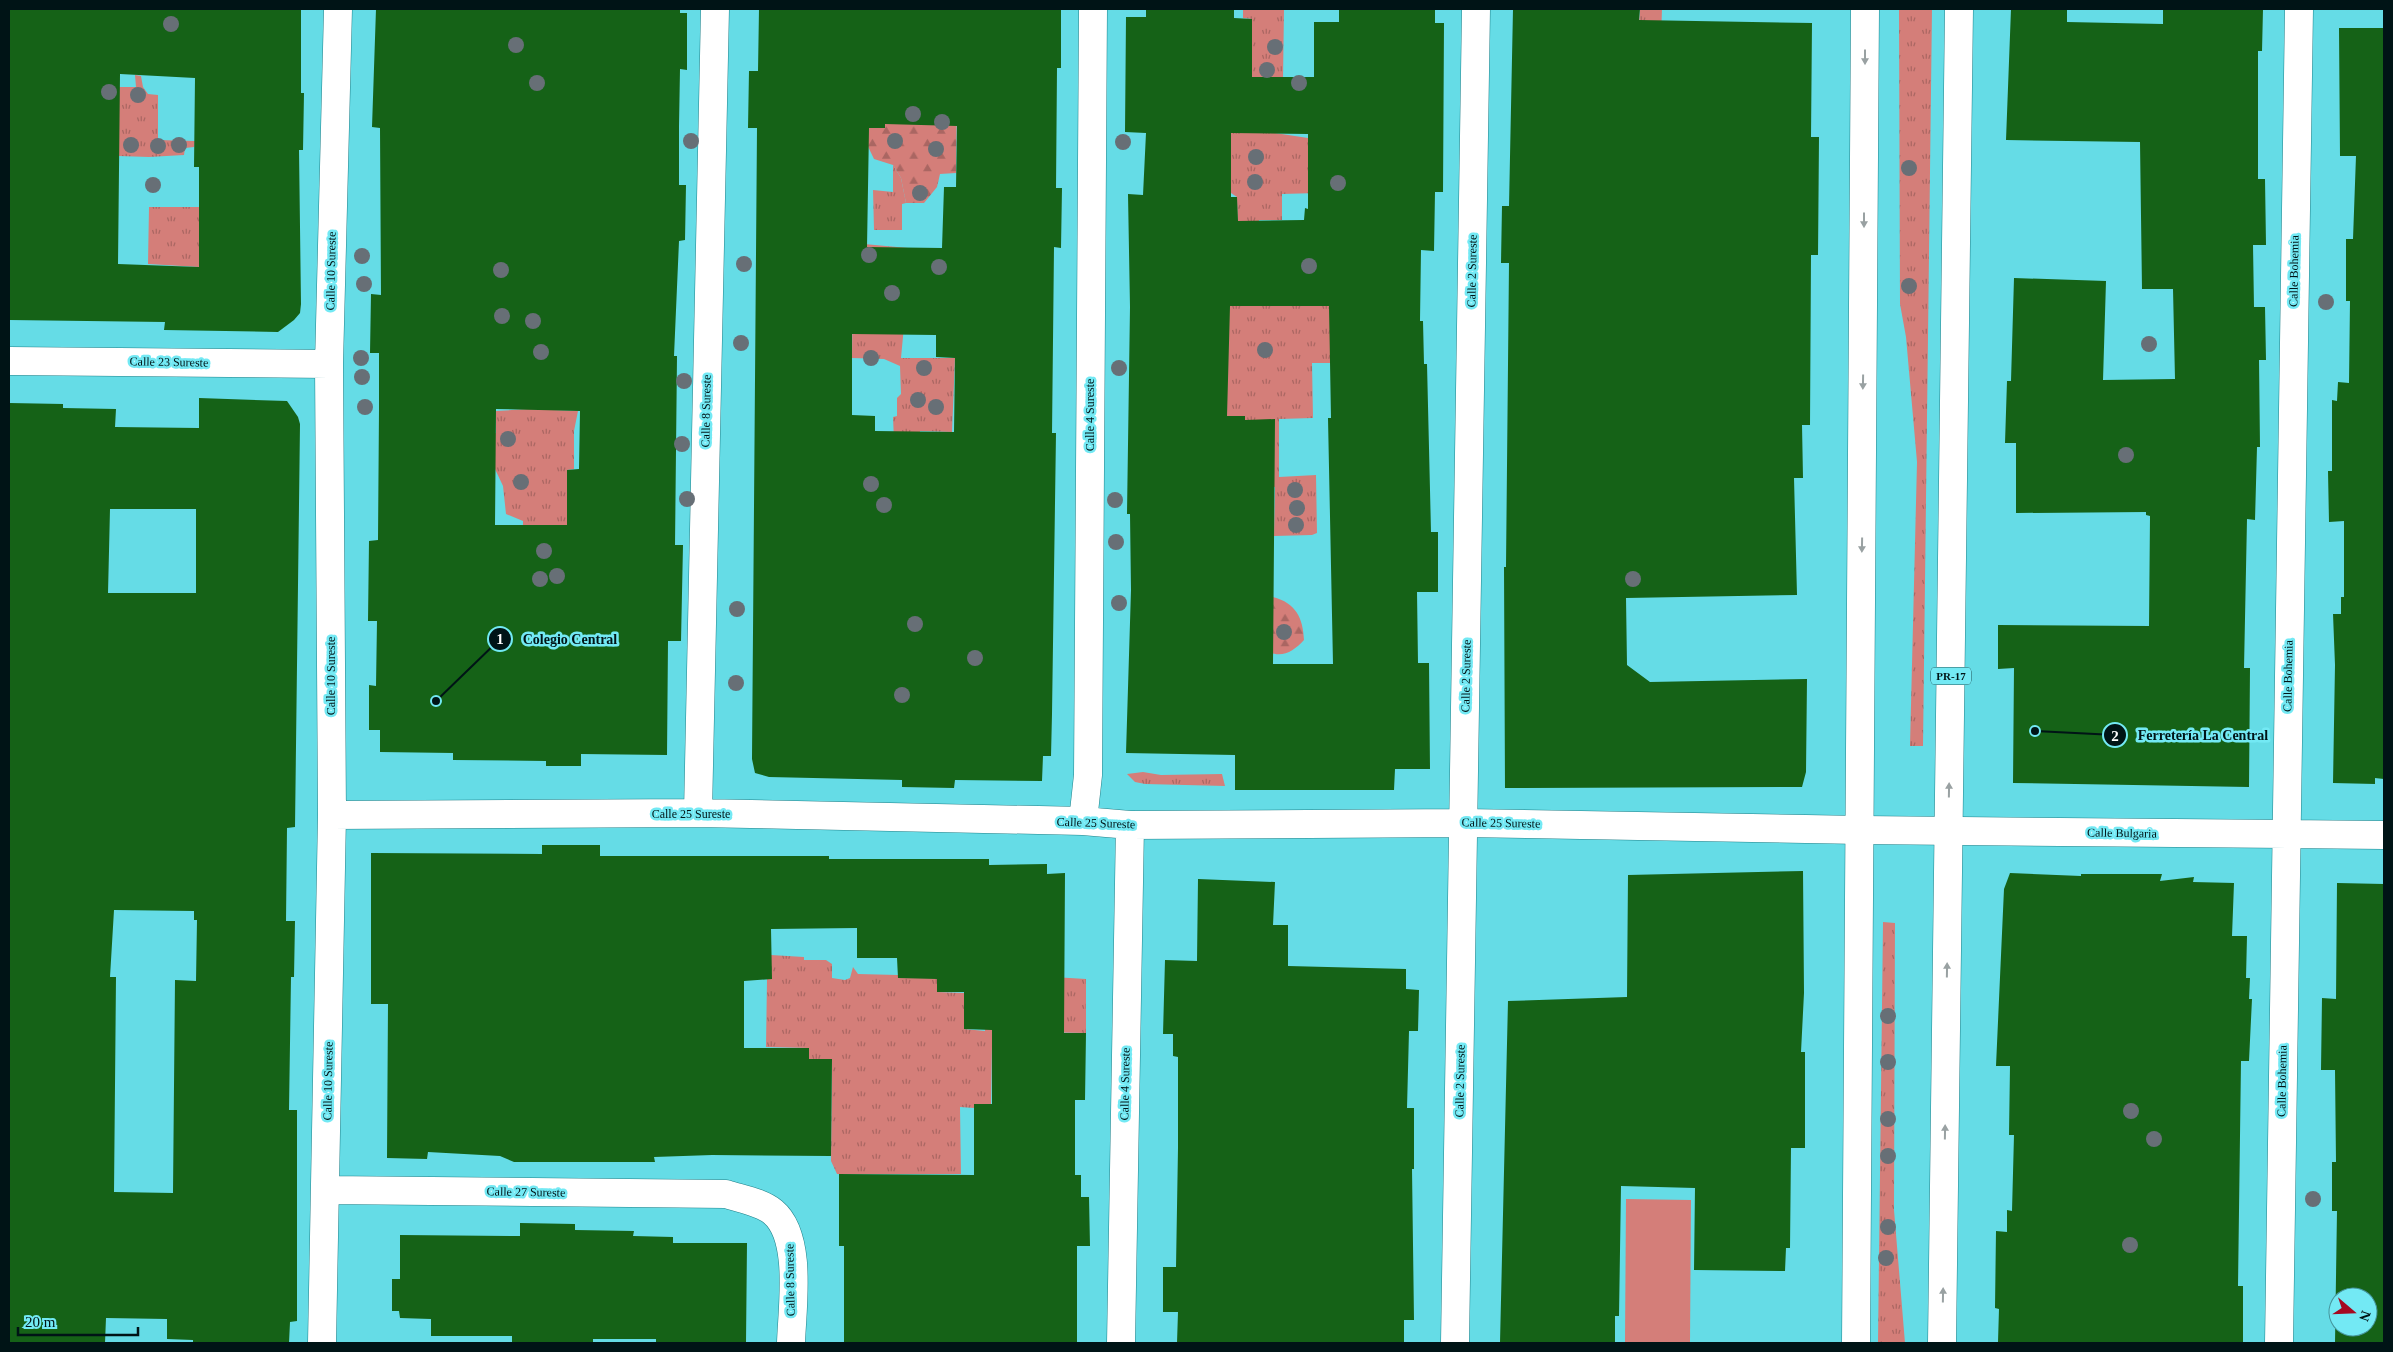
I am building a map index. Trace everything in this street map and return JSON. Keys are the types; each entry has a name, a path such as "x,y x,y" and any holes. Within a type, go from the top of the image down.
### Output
{"street":[{"name":"Calle 10 Sureste","path":"322,1343 332,815 329,364 338,9"},
{"name":"Calle 8 Sureste","path":"698,813 715,9"},
{"name":"Calle 4 Sureste","path":"1083,821 1088,775 1093,9"},
{"name":"Calle 2 Sureste","path":"1455,1343 1476,9"},
{"path":"1856,1343 1861,830 1865,9"},
{"name":"PR-17","path":"1942,1343 1959,9"},
{"name":"Calle Bohemia","path":"2279,1343 2285,834 2299,9"},
{"name":"Calle 23 Sureste","path":"9,361 329,364"},
{"name":"Calle 25 Sureste","path":"332,815 698,813 1083,821 1130,825 1464,823 1861,830"},
{"name":"Calle 4 Sureste","path":"1121,1343 1130,825"},
{"name":"Calle Bulgaria","path":"1861,830 2384,835"},
{"name":"Calle 27 Sureste","path":"326,1190 726,1194"},
{"name":"Calle 8 Sureste","path":"726,1194 751,1201 772,1211 784,1223 790,1238 792,1260 791,1343"}],"green space":[{"path":"1243,9 1284,9 1283,79 1233,77 1252,69 1252,19 1243,18"},
{"path":"1640,9 1662,9 1661,39 1638,39"},
{"path":"1899,9 1932,9 1923,746 1910,746 1917,462 1906,337 1900,304"},
{"path":"135,75 141,76 143,87 148,94 158,95 158,140 195,141 194,147 185,148 184,155 119,156 119,147 100,147 95,87 136,87"},
{"path":"957,98 956,173 940,174 937,187 924,203 906,203 901,178 893,165 874,159 859,128 885,128 885,124 897,124 898,105"},
{"path":"1231,133 1275,133 1308,138 1308,177 1354,177 1354,192 1282,194 1282,220 1259,220 1259,252 1238,250 1237,197 1231,193"},
{"path":"893,165 901,178 906,203 902,204 902,230 874,230 873,190 893,192"},
{"path":"149,207 199,207 199,267 148,264"},
{"path":"853,243 908,248 907,294 901,358 955,358 952,432 920,431 920,471 894,441 893,417 897,416 897,398 901,394 900,366 884,359 852,358"},
{"path":"1330,249 1335,363 1312,363 1313,418 1279,419 1279,477 1316,475 1317,533 1312,535 1274,536 1275,487 1229,487 1245,431 1245,416 1227,416 1226,306"},
{"path":"528,409 578,411 574,431 574,469 567,470 567,492 578,507 522,641 523,521 506,514 503,486 495,469 489,433 496,433 496,411"},
{"path":"1273,597 1293,607 1302,625 1304,640 1292,650 1283,654 1268,652"},
{"path":"1143,772 1161,775 1222,774 1225,786 1145,784 1135,782 1127,774"},
{"path":"1883,922 1895,923 1894,1210 1905,1343 1878,1343"},
{"path":"771,955 804,957 804,960 826,960 832,964 832,978 845,980 850,978 853,967 858,974 898,975 898,978 937,978 937,992 964,993 964,1029 985,1031 987,973 1086,979 1086,1033 1019,1032 992,1045 991,1104 974,1104 974,1108 960,1107 961,1174 837,1174 831,1161 832,1059 809,1059 808,1048 766,1047 767,979"},
{"path":"1626,1199 1691,1200 1690,1343 1625,1343"}],"building":[{"path":"9,9 301,9 301,93 304,93 303,150 299,150 301,304 300,313 294,320 278,332 164,330 165,322 9,320","holes":["120,74 195,78 194,167 199,167 199,267 118,264"]},
{"path":"376,9 680,9 680,13 687,13 687,70 680,69 679,126 679,185 686,185 685,240 679,241 674,356 677,356 675,545 683,545 681,641 668,641 667,755 581,754 581,766 546,766 546,761 453,760 453,753 380,752 380,730 369,730 369,685 376,686 377,621 368,621 369,541 378,540 379,409 379,353 370,353 371,294 381,295 380,128 372,127","holes":["496,409 580,411 579,469 567,470 567,525 495,525"]},
{"path":"759,9 1061,9 1061,68 1057,68 1056,188 1062,188 1061,248 1054,247 1052,433 1056,433 1051,756 1043,756 1042,781 955,780 954,788 902,787 902,780 769,777 755,773 752,759 757,128 748,128 749,71 758,71","holes":["885,124 957,126 956,187 944,187 942,248 867,247 869,128 885,128","852,334 936,335 936,357 955,358 954,432 875,431 875,416 852,415"]},
{"path":"1146,9 1234,9 1234,18 1252,19 1252,77 1314,77 1314,22 1339,22 1339,9 1435,9 1435,23 1444,23 1443,192 1435,192 1434,251 1421,250 1420,321 1423,321 1424,364 1427,364 1431,532 1438,532 1438,592 1417,592 1418,663 1429,663 1430,769 1395,769 1394,790 1235,790 1235,755 1126,753 1131,590 1130,514 1127,514 1130,307 1128,194 1143,195 1146,133 1125,132 1126,17 1146,17","holes":["1231,133 1308,134 1308,209 1305,208 1304,220 1238,221 1237,197 1231,197","1230,306 1329,306 1331,418 1328,418 1333,664 1273,664 1275,419 1245,420 1245,416 1227,416"]},
{"path":"1513,9 1640,9 1639,20 1812,23 1811,137 1819,137 1818,255 1811,255 1810,425 1802,425 1803,478 1794,478 1797,595 1626,598 1627,665 1650,682 1807,679 1806,772 1802,787 1505,788 1504,567 1506,567 1509,263 1501,263 1502,206 1509,206"},
{"path":"2011,9 2067,9 2067,22 2163,24 2163,9 2263,9 2262,51 2258,51 2258,179 2265,179 2266,245 2253,245 2254,307 2265,307 2266,360 2259,360 2260,447 2257,447 2255,520 2247,519 2244,668 2250,668 2249,787 2013,783 2014,668 1998,669 1998,625 2149,626 2150,516 2146,515 2146,512 2016,513 2016,443 2005,443 2007,381 2011,381 2014,278 2106,281 2103,380 2175,379 2173,289 2142,289 2140,142 2006,140"},
{"path":"2339,28 2384,28 2384,779 2375,778 2375,784 2333,783 2335,665 2333,614 2341,614 2341,597 2344,597 2344,521 2329,522 2328,471 2332,471 2332,400 2337,401 2338,382 2349,383 2350,301 2346,301 2346,239 2353,239 2356,156 2340,156"},
{"path":"199,398 287,401 298,417 300,424 295,827 287,828 286,921 295,921 294,977 291,977 289,1110 297,1110 297,1321 290,1322 289,1343 193,1343 193,1340 167,1339 167,1319 106,1318 105,1343 9,1343 9,403 63,404 63,408 116,409 115,427 199,428","holes":["110,509 196,509 196,593 108,593","114,910 194,911 194,920 197,920 196,981 175,980 173,1193 114,1192 116,977 110,977"]},
{"path":"542,845 600,845 600,856 829,856 829,859 989,859 989,865 1047,864 1047,874 1065,873 1064,1033 1086,1033 1085,1100 1075,1100 1075,1175 1081,1175 1081,1197 1089,1197 1090,1246 1077,1246 1077,1343 844,1343 844,1246 839,1246 839,1174 974,1175 974,1104 992,1104 992,1030 964,1029 964,992 937,992 937,979 898,978 897,958 857,958 857,928 771,929 772,979 744,981 744,1048 809,1048 809,1059 832,1059 831,1156 712,1155 654,1157 655,1162 514,1162 500,1156 428,1152 427,1159 387,1158 388,1004 371,1004 371,853 542,854"},
{"path":"1803,871 1804,993 1801,1052 1805,1052 1805,1148 1791,1148 1790,1248 1786,1248 1785,1271 1694,1270 1695,1188 1621,1186 1619,1316 1615,1316 1615,1343 1500,1343 1508,1001 1627,997 1628,875"},
{"path":"2010,873 2081,876 2081,874 2162,874 2160,881 2194,877 2193,882 2234,883 2232,936 2247,936 2246,978 2250,978 2249,999 2252,999 2249,1061 2241,1061 2238,1286 2243,1286 2243,1343 1998,1342 1999,1309 1995,1308 1996,1231 2007,1232 2007,1210 2012,1211 2014,1135 2009,1135 2010,1066 1996,1066 2004,889"},
{"path":"1198,879 1275,882 1273,925 1288,925 1288,966 1406,969 1406,989 1419,990 1418,1031 1409,1031 1407,1108 1414,1108 1414,1169 1412,1169 1414,1320 1404,1320 1404,1343 1177,1343 1178,1312 1163,1312 1163,1267 1176,1267 1178,1148 1178,1057 1173,1056 1173,1034 1163,1034 1165,960 1197,961"},
{"path":"2337,883 2384,884 2384,1343 2335,1343 2335,1337 2378,1337 2378,1287 2336,1287 2337,1211 2332,1211 2332,1162 2336,1162 2335,1070 2321,1070 2322,998 2336,999"},
{"path":"520,1223 575,1224 575,1230 634,1231 633,1236 673,1237 673,1243 747,1243 746,1343 656,1343 656,1339 593,1339 593,1343 512,1343 512,1336 431,1336 431,1319 400,1318 399,1311 392,1311 392,1279 400,1279 400,1235 520,1236"}],"place":[{"name":"Colegio Central","path":"436,701"},
{"name":"Ferretería La Central","path":"2035,731"}]}
